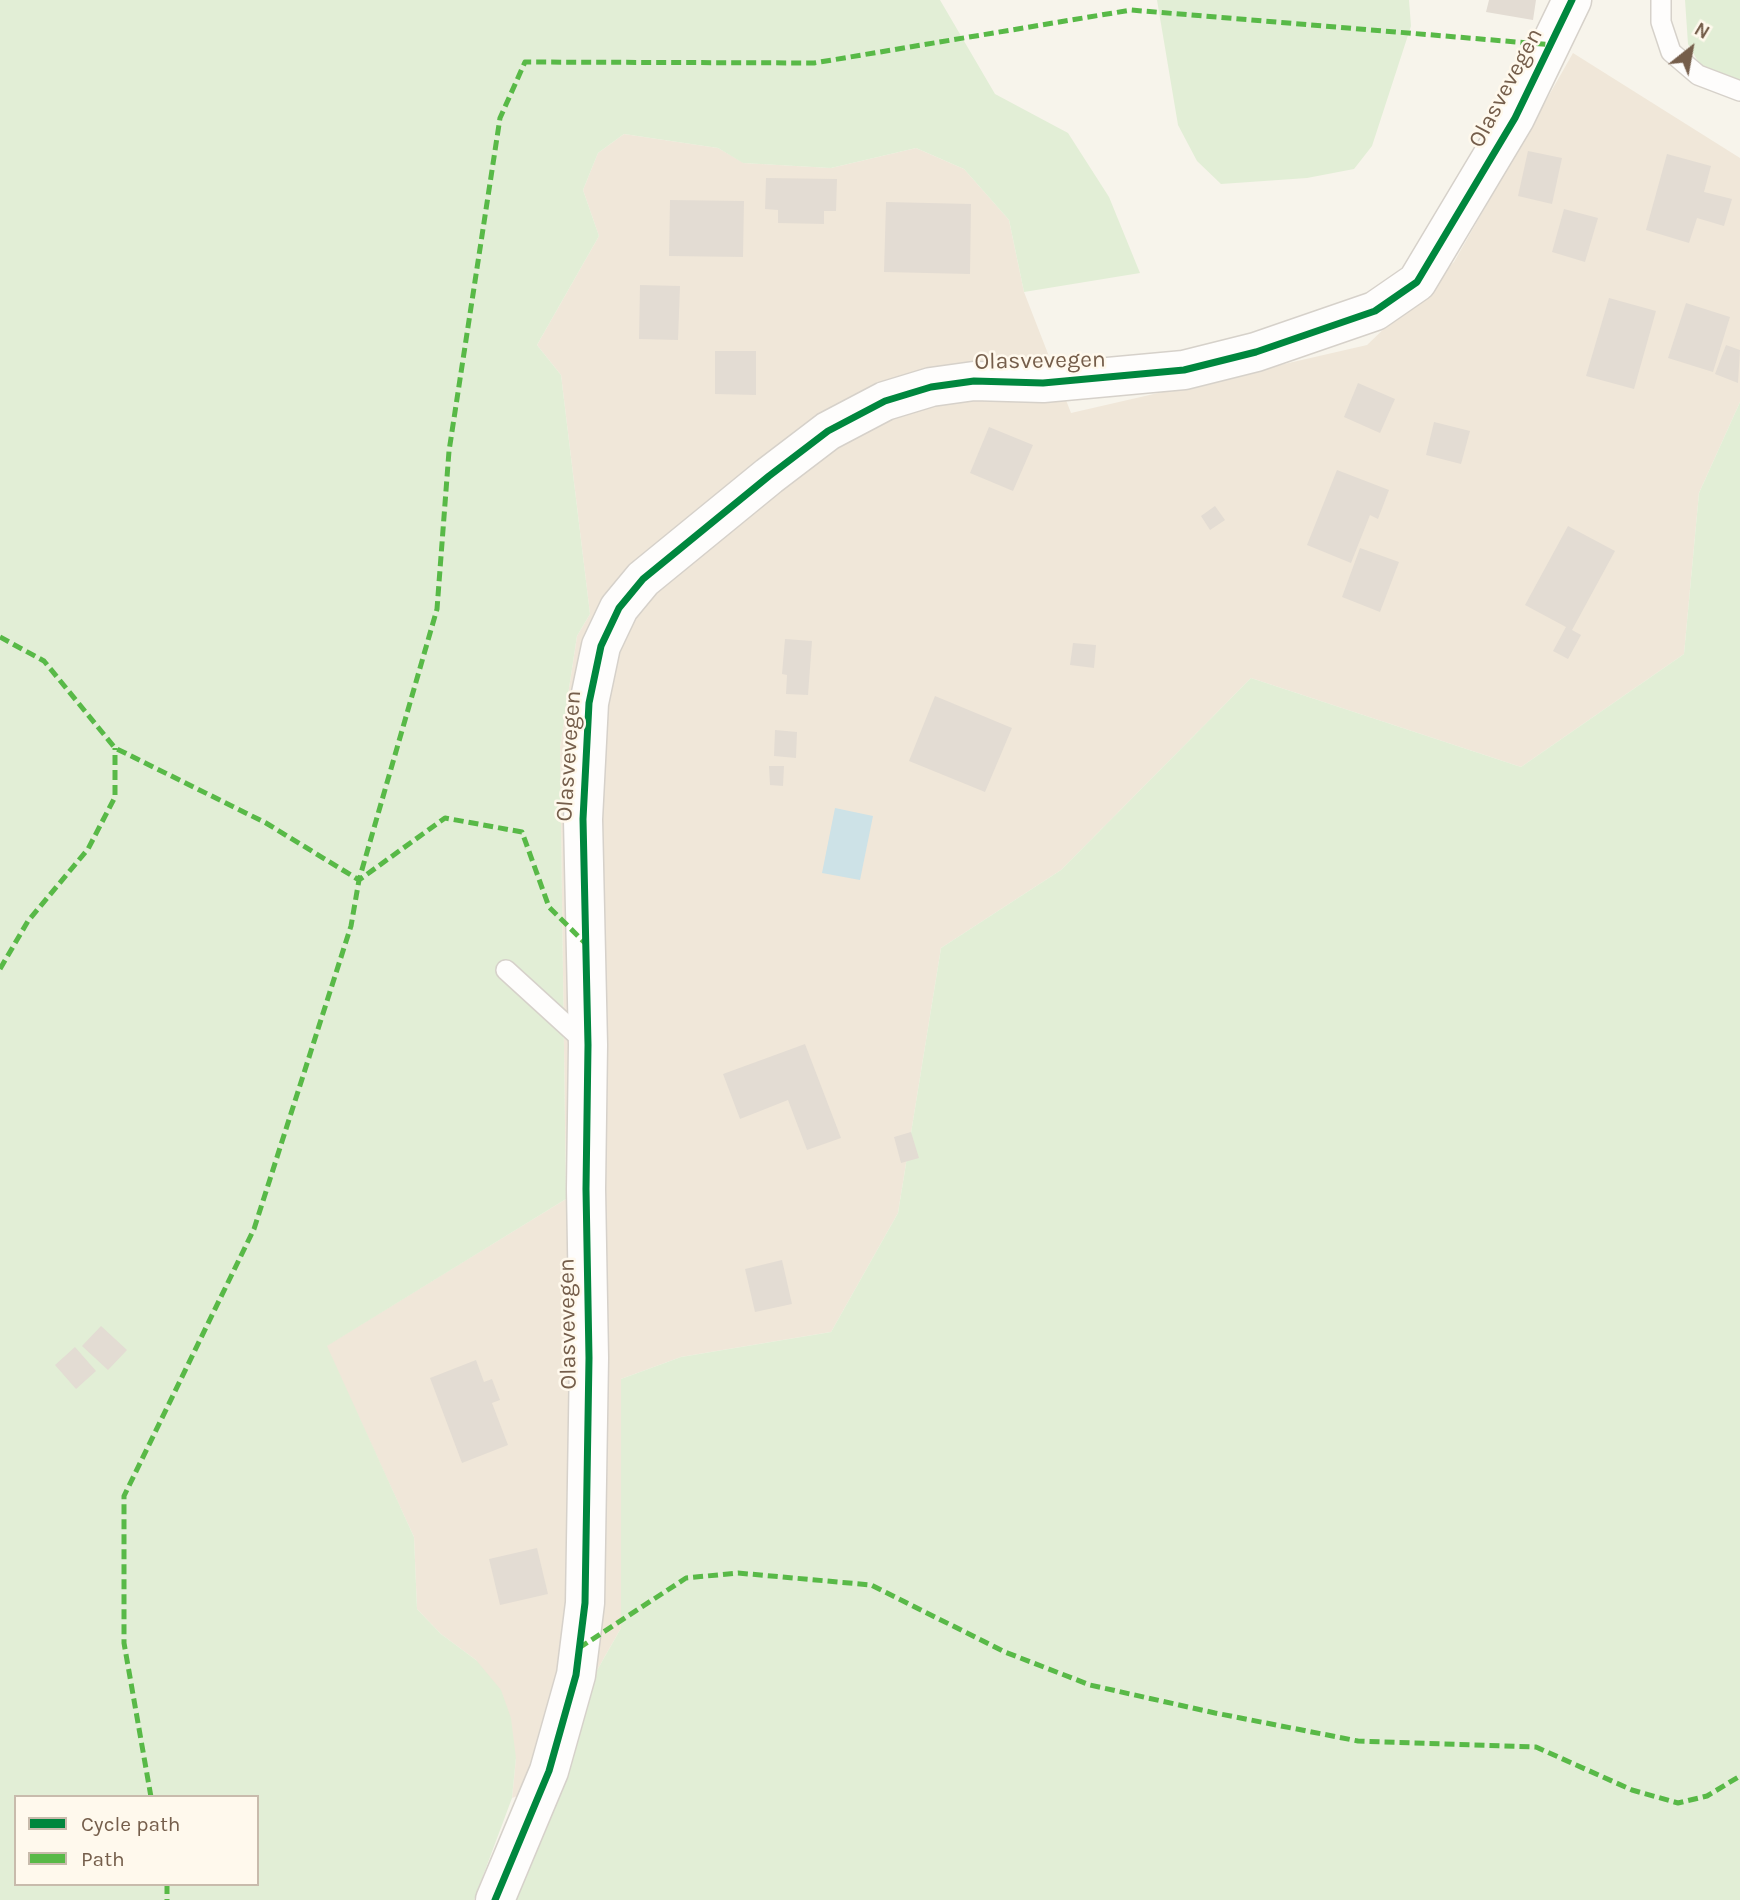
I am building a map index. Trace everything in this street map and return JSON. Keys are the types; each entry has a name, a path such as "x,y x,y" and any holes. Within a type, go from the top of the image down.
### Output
{"street":[{"name":"Olasvevegen","path":"495,1900 550,1771 576,1675 585,1603 589,1358 586,1189 588,1045 583,819 589,703 601,646 619,608 643,579 828,431 884,401 931,387 974,381 1057,383 1184,370 1256,352 1375,311 1417,282 1516,118 1572,0"}],"lane":[{"path":"1661,0 1661,22 1671,52 1698,75 1740,91"},
{"path":"506,970 588,1045"}],"shaded area":[{"path":"1573,53 1740,158 1740,402 1699,493 1684,654 1521,767 1251,678 1061,870 941,948 898,1213 831,1332 681,1357 621,1379 621,1628 583,1695 555,1783 512,1798 516,1758 476,1660 441,1634 417,1609 414,1537 326,1346 566,1199 560,747 577,636 590,614 561,375 537,345 599,236 583,190 598,153 624,134 718,148 744,163 831,168 916,148 964,169 1009,220 1024,292 1071,413 1367,345 1454,262"},
{"path":"835,808 873,816 860,880 822,873"}],"green space":[{"path":"0,0 940,0 995,94 1068,133 1109,197 1140,273 1024,292 1009,220 964,169 916,148 831,168 743,163 718,148 624,134 598,153 583,190 599,236 537,345 561,375 590,614 577,636 560,747 566,1199 327,1346 414,1537 417,1609 441,1634 476,1660 501,1690 511,1718 516,1758 512,1798 474,1900 0,1900"},
{"path":"1157,0 1409,0 1411,26 1372,146 1354,169 1307,178 1221,184 1197,161 1178,125"},
{"path":"1685,0 1740,0 1740,85 1700,65 1688,44"},
{"path":"1740,402 1740,1900 505,1900 583,1695 621,1628 621,1379 681,1357 831,1332 898,1213 941,948 1061,870 1251,678 1521,767 1684,654 1699,493"}],"building":[{"path":"1489,0 1536,0 1533,20 1486,12"},
{"path":"1528,151 1562,158 1552,204 1518,196"},
{"path":"1667,154 1711,166 1704,192 1732,199 1724,226 1697,218 1689,243 1646,230"},
{"path":"766,178 837,179 836,211 824,211 824,224 778,223 778,210 765,209"},
{"path":"670,200 744,201 743,257 669,256"},
{"path":"886,202 971,204 970,274 884,272"},
{"path":"1564,209 1598,218 1585,262 1552,252"},
{"path":"640,285 680,286 678,340 639,339"},
{"path":"1609,298 1656,311 1634,389 1586,376"},
{"path":"1686,303 1730,317 1713,372 1668,358"},
{"path":"1726,345 1740,350 1738,383 1715,374"},
{"path":"715,351 756,351 756,395 715,394"},
{"path":"1358,383 1395,399 1380,433 1344,417"},
{"path":"1434,422 1470,431 1461,464 1426,455"},
{"path":"989,427 1033,445 1013,491 970,473"},
{"path":"1337,470 1389,490 1378,519 1370,515 1351,563 1307,545"},
{"path":"1215,506 1225,520 1210,530 1201,516"},
{"path":"1568,526 1615,551 1572,630 1581,635 1568,659 1553,651 1566,627 1525,605"},
{"path":"1360,548 1399,562 1380,612 1342,597"},
{"path":"785,639 812,641 808,695 786,694 787,675 782,674"},
{"path":"1073,643 1096,645 1094,668 1070,665"},
{"path":"935,696 1012,728 985,792 909,761"},
{"path":"775,730 797,732 796,758 774,756"},
{"path":"769,766 784,766 783,786 770,785"},
{"path":"805,1044 841,1138 807,1150 788,1100 740,1119 723,1074"},
{"path":"911,1132 919,1158 901,1163 894,1137"},
{"path":"782,1260 792,1304 755,1312 745,1269"},
{"path":"101,1326 127,1350 108,1370 82,1346"},
{"path":"75,1347 96,1371 76,1389 55,1365"},
{"path":"476,1360 484,1382 492,1379 500,1400 492,1403 508,1445 462,1463 430,1378"},
{"path":"537,1548 548,1594 500,1605 489,1559"}],"marked path":[{"path":"151,1795 124,1643 124,1496 254,1229 351,926 359,880 437,609 449,451 500,118 525,62 814,63 1131,10 1553,45"},
{"path":"0,637 44,661 115,748 266,823 359,880 445,818 522,832 549,907 586,944"},
{"path":"0,969 28,921 88,849 115,797 115,748"},
{"path":"579,1648 686,1578 738,1573 871,1585 1005,1652 1090,1685 1215,1713 1358,1741 1536,1747 1632,1790 1678,1803 1707,1796 1740,1776"},
{"path":"167,1886 167,1900"}],"cycle path":[{"path":"495,1900 549,1771 576,1675 585,1603 589,1358 586,1189 588,1045 583,819 589,703 601,646 619,608 643,579 769,476 828,431 885,401 931,387 974,381 1043,383 1184,370 1256,352 1375,311 1417,282 1515,118 1572,0"}]}
